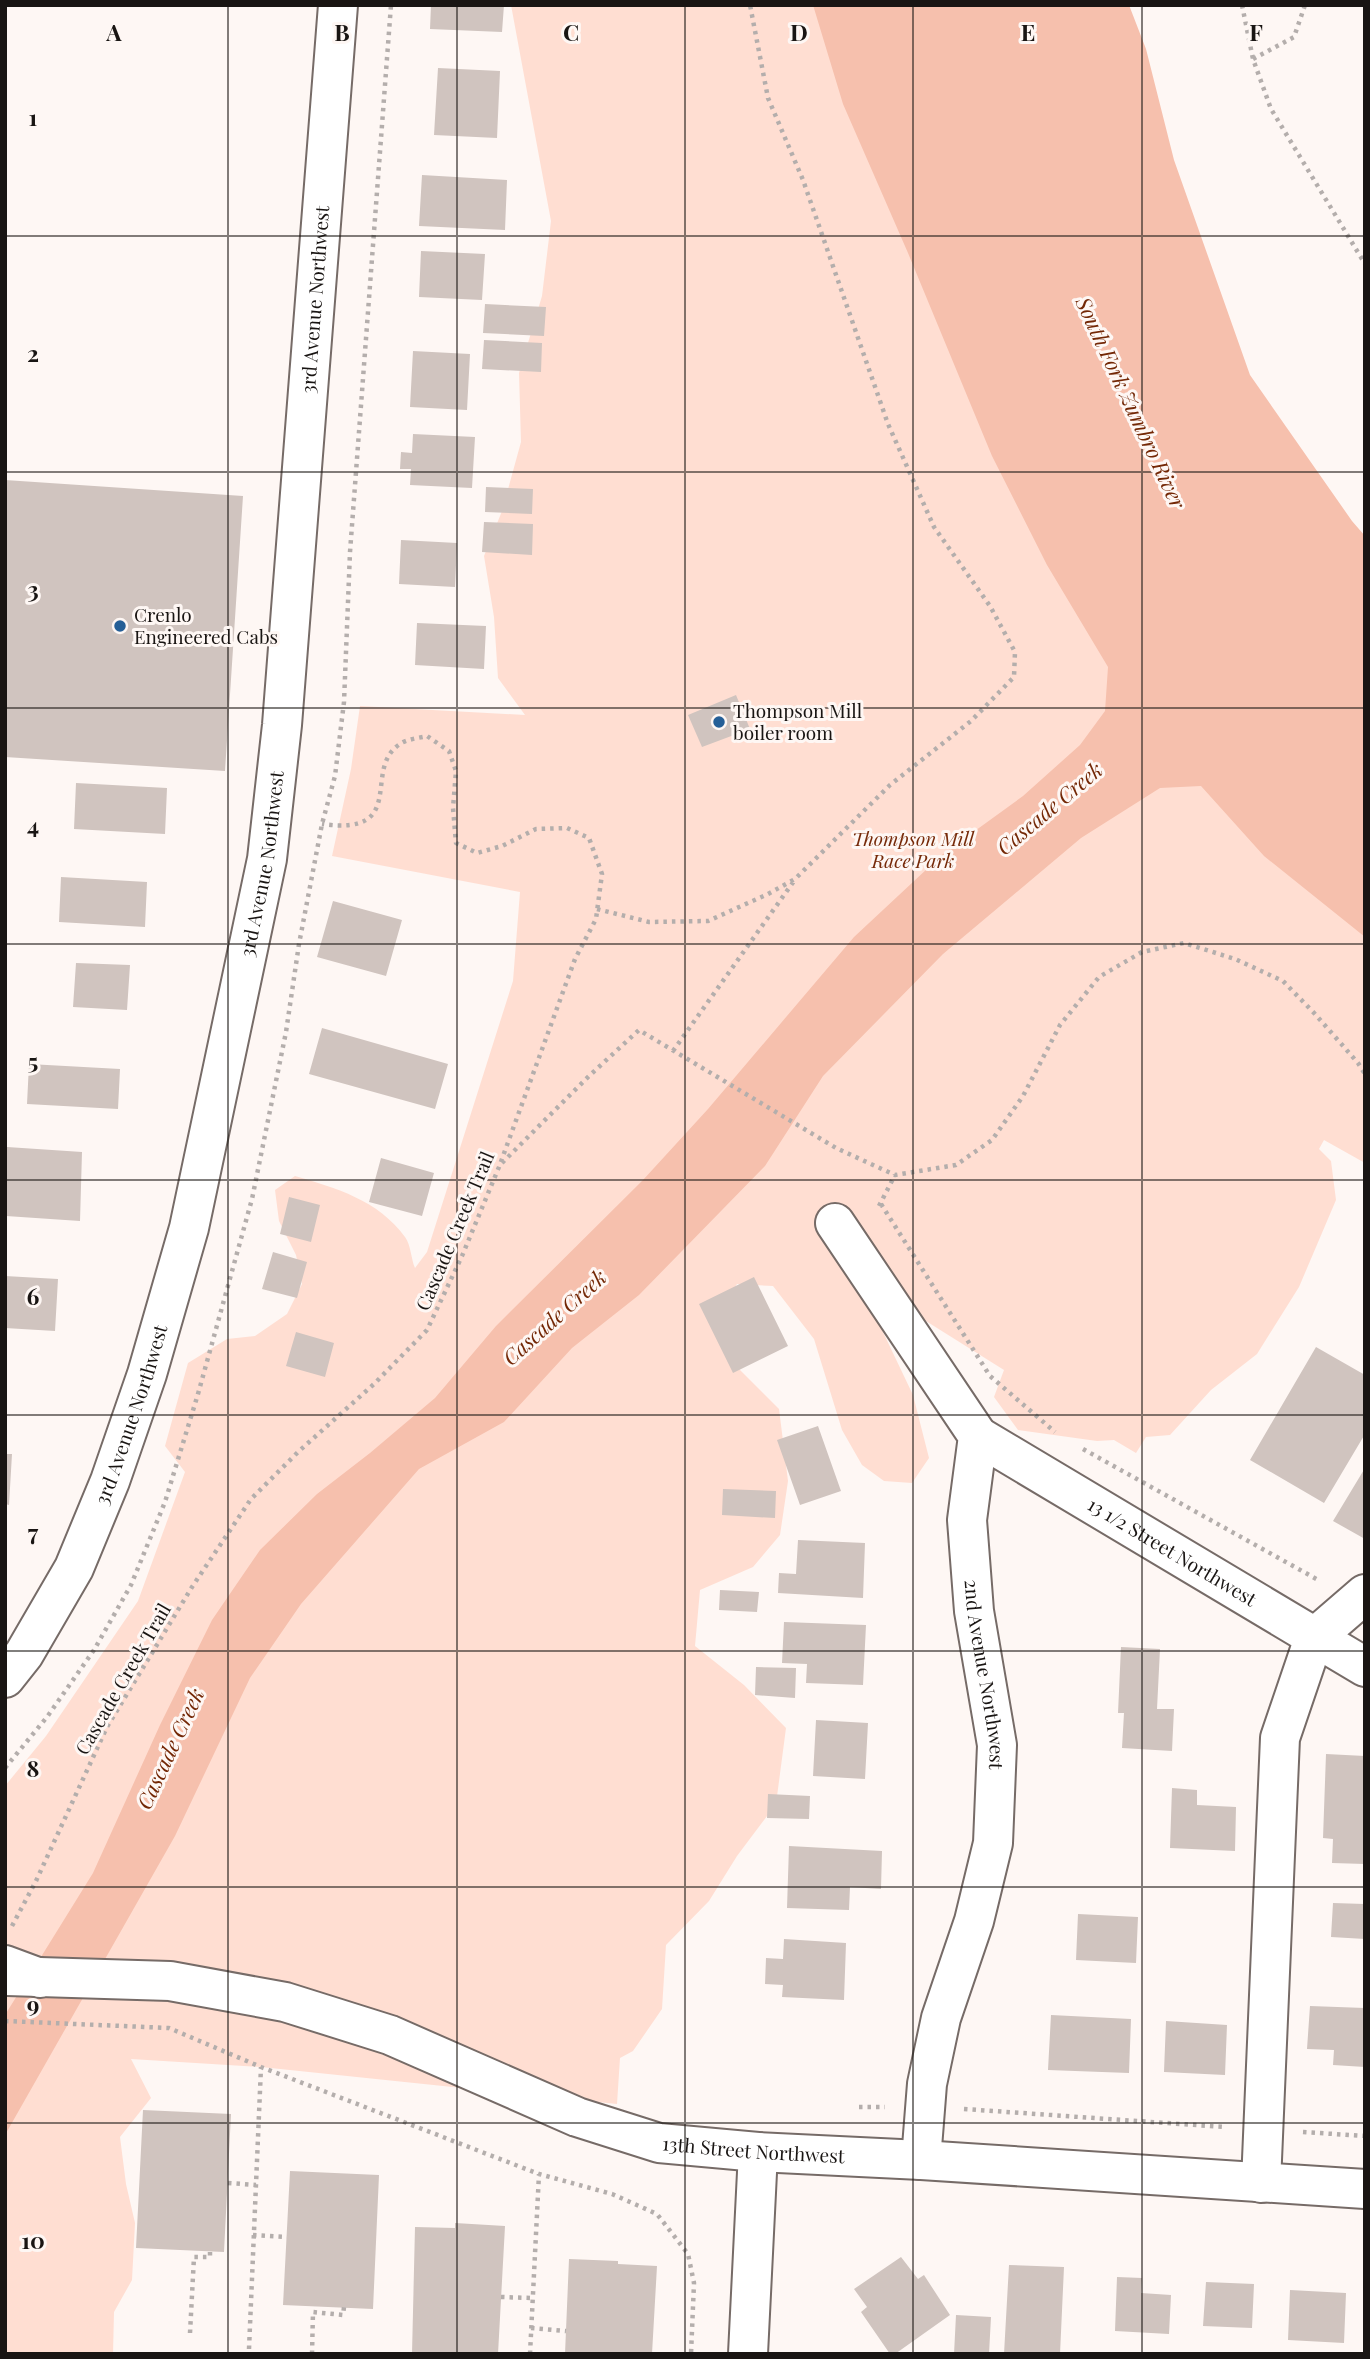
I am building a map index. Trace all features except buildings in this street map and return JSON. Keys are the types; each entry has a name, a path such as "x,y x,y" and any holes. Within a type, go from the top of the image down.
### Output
{"street":[{"name":"3rd Avenue Northwest","path":"5,1678 24,1654 74,1568 110,1480 147,1374 189,1228 267,859 282,725 338,5"},
{"path":"835,1223 978,1436"},
{"name":"13 1/2 Street Northwest","path":"978,1436 1365,1667"},
{"name":"2nd Avenue Northwest","path":"921,2160 927,2084 941,2018 974,1921 993,1843 998,1745 974,1611 967,1520 978,1436"},
{"path":"1261,2183 1280,1738 1314,1638 1361,1598"},
{"name":"13th Street Northwest","path":"17,1973 170,1981 285,2002 390,2035 577,2117 659,2143 758,2152 1365,2189"},
{"path":"748,2354 758,2152"}],"path":[{"name":"Cascade Creek Trail","path":"11,1927 36,1881 107,1727 192,1587 251,1499 298,1452 374,1384 427,1330 462,1256 499,1167 575,959 596,919 602,874 589,838 567,828 536,830 502,846 477,853 456,843 453,808 456,771 449,751 427,736 400,744 383,763 382,795 372,816 346,828 322,824 335,776 344,702 350,552 391,5"},
{"path":"673,1051 795,879 890,785 971,721 1014,677 1015,652 990,606 934,527 888,424 803,180 768,98 750,5"},
{"path":"1242,5 1253,58 1272,109 1365,264"},
{"path":"1253,58 1294,37 1305,5"},
{"path":"597,909 649,922 708,921 795,879"},
{"path":"499,1167 639,1030 836,1148 895,1175 956,1165 992,1140 1023,1096 1060,1026 1099,977 1142,953 1184,943 1235,959 1283,981 1315,1013 1365,1074"},
{"path":"881,1204 990,1376 1056,1433"},
{"path":"1080,1447 1361,1598"},
{"path":"5,2021 169,2028 261,2067 539,2174 612,2194 657,2214 688,2254 694,2283 691,2354"},
{"path":"249,2349 261,2067"},
{"path":"859,2106 926,2107 1365,2136"},
{"path":"530,2354 539,2174"},
{"path":"228,2183 256,2185"},
{"path":"253,2235 287,2237"},
{"path":"190,2333 194,2257 210,2257 210,2251"},
{"path":"501,2297 532,2298"},
{"path":"312,2354 313,2312 343,2315 344,2307"},
{"path":"531,2328 566,2331"}],"green space":[{"name":"Thompson Mill Race Park","path":"511,5 970,5 1365,757 1365,1163 1324,1140 1319,1149 1331,1161 1336,1200 1299,1287 1257,1354 1211,1390 1170,1435 1146,1437 1136,1453 1114,1440 1097,1441 1018,1430 994,1397 1004,1370 851,1274 913,1395 929,1458 912,1483 884,1481 862,1465 842,1430 814,1339 773,1286 737,1284 715,1319 733,1363 779,1409 788,1481 780,1535 753,1567 700,1590 695,1646 744,1685 786,1728 776,1804 737,1856 709,1901 666,1945 662,2009 633,2051 620,2058 617,2104 261,2067 131,2059 151,2098 120,2137 126,2184 135,2223 132,2280 114,2312 113,2354 5,2354 5,1786 46,1736 138,1601 185,1472 165,1446 188,1363 227,1339 255,1336 287,1314 302,1284 296,1255 279,1221 275,1190 295,1176 355,1197 382,1214 405,1237 415,1268 427,1252 513,981 520,892 332,856 351,769 360,706 525,715 498,678 494,617 484,556 502,511 521,442 519,373 542,296 551,221"}],"water":[{"path":"813,5 1129,5 1146,49 1174,160 1250,375 1365,536 1365,937 1264,856 1201,786 1160,788 1081,838 943,954 823,1076 765,1166 639,1295 572,1348 504,1422 419,1469 301,1604 250,1678 175,1836 5,2135 5,2015 93,1873 160,1725 212,1620 260,1550 317,1494 435,1398 496,1326 643,1180 708,1109 854,937 943,854 1023,796 1080,745 1105,711 1108,667 1047,565 992,456 843,104"}],"place":[{"name":"Crenlo Engineered Cabs","path":"120,626"},
{"name":"Thompson Mill boiler room","path":"719,722"}],"water label":[{"name":"South Fork Zumbro River","path":"1130,403"},
{"name":"Cascade Creek","path":"1050,809"},
{"name":"Cascade Creek","path":"555,1318"},
{"name":"Cascade Creek","path":"171,1749"}]}
